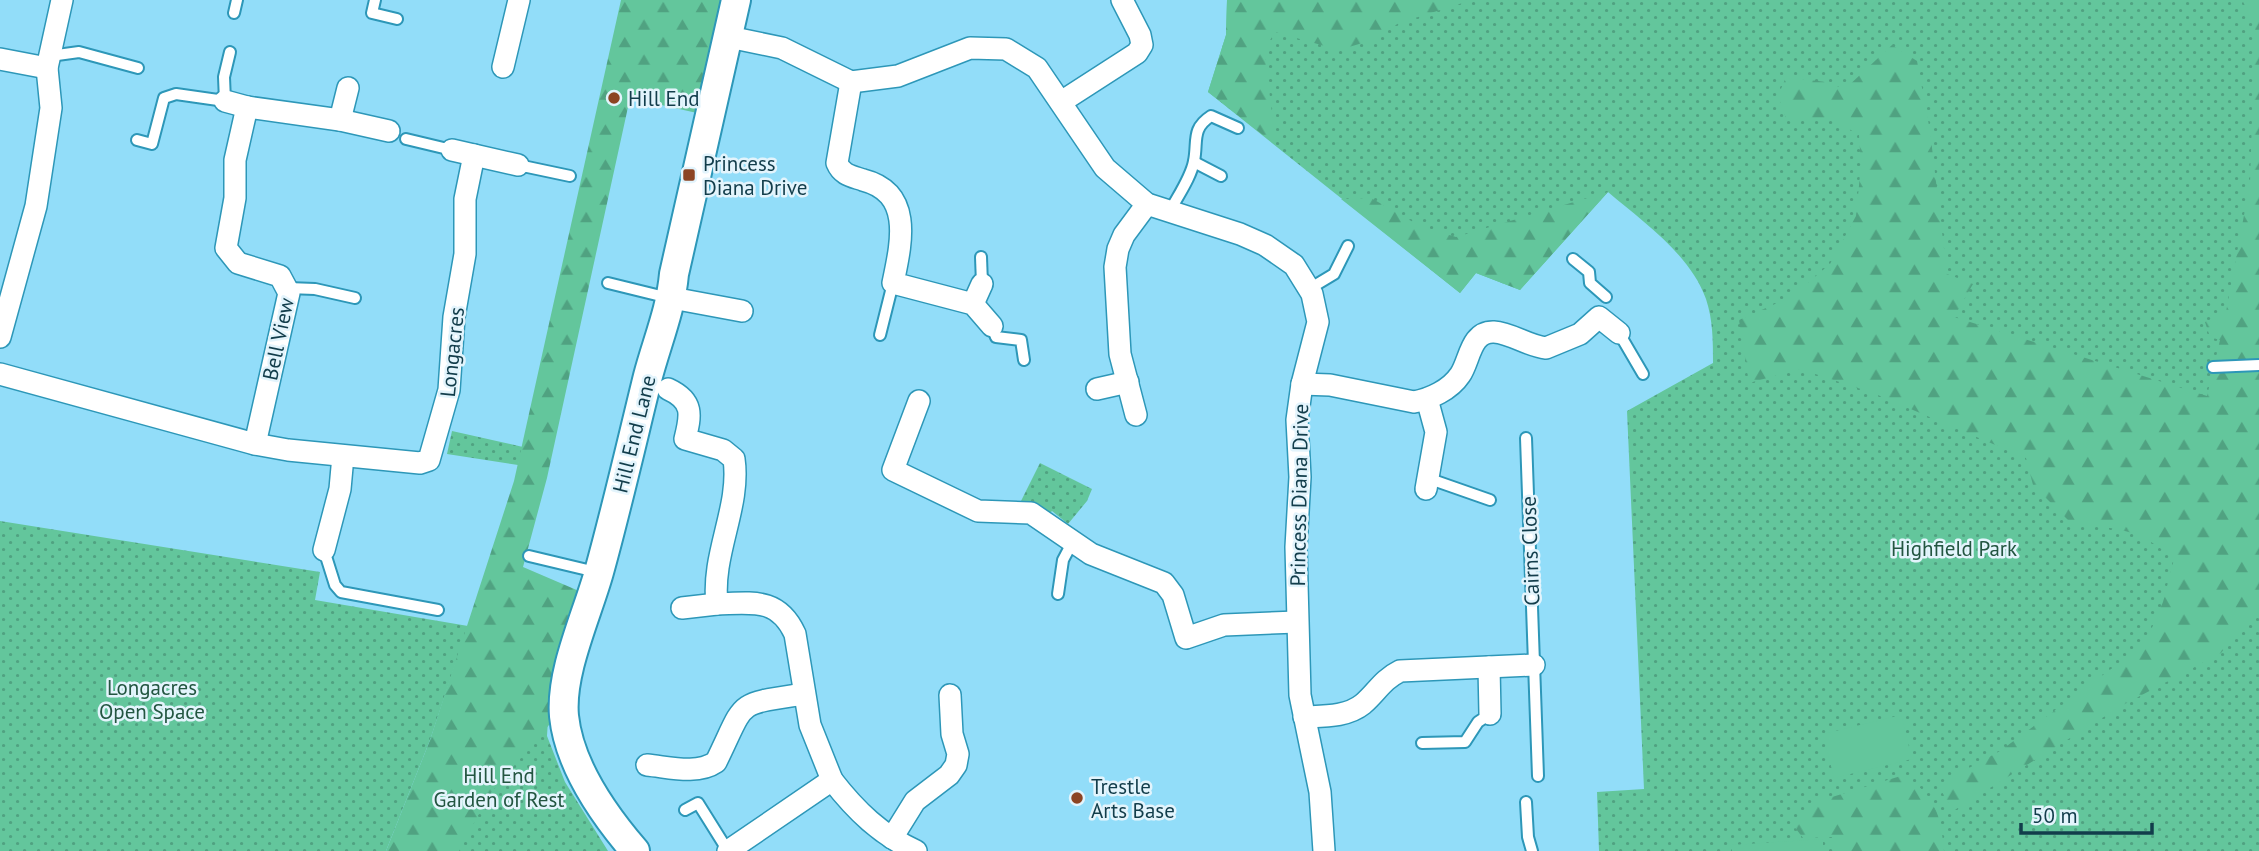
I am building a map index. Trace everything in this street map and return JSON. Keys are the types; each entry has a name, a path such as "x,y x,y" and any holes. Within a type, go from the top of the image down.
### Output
{"street":[{"path":"0,337 36,205 51,108 48,62 62,0"},
{"path":"503,67 519,0"},
{"name":"Hill End Lane","path":"635,851 589,786 569,741 564,719 567,682 599,573 656,348 672,298 674,274 736,0"},
{"path":"1061,102 1137,53 1142,45 1122,0"},
{"path":"729,37 782,48 851,82 837,163 840,171 873,182 886,191 898,208 903,235 893,283 973,304 992,326"},
{"name":"Princess Diana Drive","path":"851,82 898,76 948,55 987,47 1006,49 1037,68 1105,168 1147,204 1265,245 1294,265 1309,289 1318,322 1302,384 1297,420 1300,477 1296,547 1297,622 1304,717 1320,792 1324,851"},
{"path":"0,59 48,62"},
{"path":"340,120 348,88"},
{"path":"225,101 247,107 340,120 397,135"},
{"name":"Bell View","path":"247,107 235,160 235,198 226,248 238,263 280,275 288,288 255,444"},
{"path":"452,150 518,165"},
{"name":"Longacres","path":"0,374 255,444 419,463 433,456 451,380 454,317 466,254 465,200 474,155"},
{"path":"1136,415 1120,354 1115,267 1124,235 1147,204"},
{"path":"973,304 982,284"},
{"path":"1302,384 1330,385 1413,402 1427,399 1460,374 1473,344 1485,333 1496,332 1546,348 1580,334 1599,317 1606,297"},
{"path":"672,298 742,311"},
{"path":"1599,317 1619,333"},
{"path":"1097,389 1128,383"},
{"path":"668,389 682,395 689,403 691,414 685,439 723,450 734,459 736,476 717,558 717,604"},
{"path":"1427,399 1436,432 1428,484"},
{"path":"919,401 893,470 978,511 1031,513 1073,543 1119,568 1164,583 1173,595 1186,638 1223,625 1297,622"},
{"path":"324,550 340,489 343,456"},
{"path":"682,608 760,603 779,610 789,620 795,634 810,725 832,780 855,809 892,838 916,851"},
{"path":"1304,717 1348,713 1363,704 1384,679 1400,671 1534,665"},
{"path":"1489,667 1490,714"},
{"path":"647,765 693,770 708,767 716,762 743,707 751,702 804,694"},
{"path":"892,838 915,800 949,775 956,765 958,754 952,734 950,695"},
{"path":"728,851 832,780"}],"lane":[{"path":"234,13 237,0"},
{"path":"375,0 372,13 397,19"},
{"path":"48,62 79,52 138,68"},
{"path":"137,140 152,144 164,98 176,94 225,101 225,77 230,52"},
{"path":"1169,213 1194,162 1194,134 1200,123 1211,116 1238,128"},
{"path":"397,135 452,150"},
{"path":"1194,162 1221,176"},
{"path":"518,165 570,176"},
{"path":"1309,289 1334,274 1348,246"},
{"path":"981,257 982,284"},
{"path":"1573,259 1589,272 1590,283 1606,297"},
{"path":"880,335 893,283"},
{"path":"608,284 672,298"},
{"path":"288,288 315,289 355,298"},
{"path":"992,326 996,337 1021,340 1024,360"},
{"path":"1619,333 1643,374"},
{"path":"2213,368 2259,365"},
{"name":"Cairns Close","path":"1526,438 1538,776"},
{"path":"1428,484 1490,500"},
{"path":"1058,594 1063,560 1073,543"},
{"path":"324,550 335,585 341,592 438,610"},
{"path":"529,556 599,573"},
{"path":"1422,743 1465,742 1478,722 1490,714"},
{"path":"1526,802 1532,851"},
{"path":"685,810 698,803 728,851"}],"green space":[{"path":"621,0 722,0 697,113 630,98 547,478 523,567 579,591 555,718 489,795 459,851 386,851 430,740 514,481"},
{"name":"Highfield Park","path":"1227,0 2259,0 2259,851 1599,851 1597,792 1644,789 1627,411 1713,363 1713,339 1706,299 1689,267 1677,253 1608,192 1520,290 1476,273 1460,293 1208,92 1226,35"},
{"path":"1227,0 1472,0 1399,23 1369,41 1339,50 1275,32 1264,50 1276,145 1208,92 1226,35"},
{"path":"2242,0 2259,0 2259,607 2221,653 2123,705 1953,811 1938,785 2000,751 2130,655 2151,630 2163,602 2174,559 2150,541 2127,532 2073,525 2033,485 2026,458 1873,393 1800,369 1749,383 1739,320 1791,297 1830,264 1856,216 1861,165 1859,135 1834,120 1786,118 1778,96 1786,77 1826,82 1845,89 1892,45 1917,61 1930,131 1947,274 1973,284 1954,317 2207,396 2220,340 2210,337 2205,322 2226,312 2250,183 2255,24"},
{"path":"1608,192 1520,290 1476,273 1460,293 1341,199 1371,198 1420,226 1456,237"},
{"path":"452,431 523,447 518,465 447,454"},
{"path":"1040,463 1092,489 1087,501 1068,524 1052,511 1050,513 1036,505 1020,503"},
{"name":"Longacres Open Space","path":"0,521 320,572 315,600 468,626 430,740 386,851 0,851"},
{"name":"Hill End Garden of Rest","path":"549,704 547,736 565,782 608,851 404,851"},
{"path":"1901,715 1912,759 1834,778 1823,734"},
{"path":"1904,775 1923,791 1934,807 1941,826 1944,851 1834,851 1833,837 1803,838 1793,825 1819,801"},
{"path":"1823,839 1823,851 1732,851 1732,845"}],"place":[{"name":"Hill End","path":"614,98"},
{"name":"Princess Diana Drive","path":"689,175"},
{"name":"Trestle Arts Base","path":"1077,798"}]}
